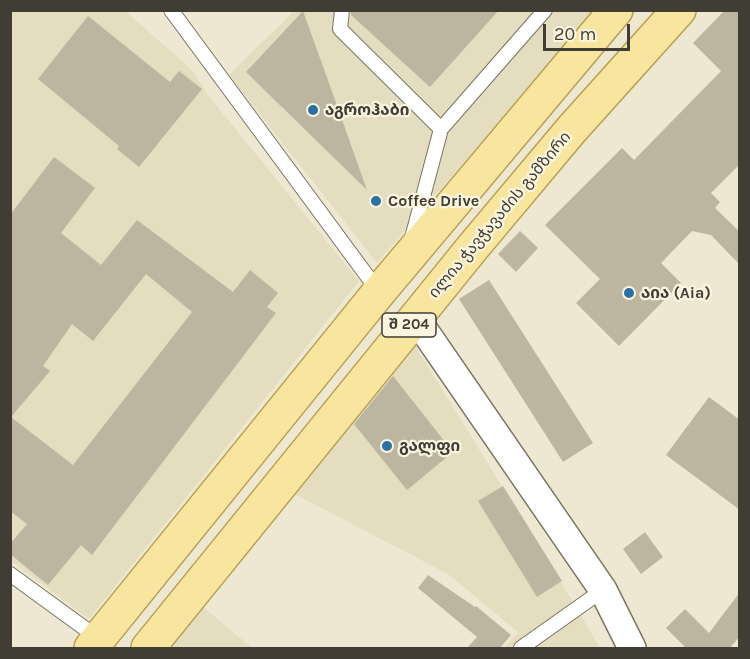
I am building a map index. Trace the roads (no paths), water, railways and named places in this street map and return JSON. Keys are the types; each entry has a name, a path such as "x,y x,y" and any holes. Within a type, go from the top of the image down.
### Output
{"main road":[{"name":"შ 204","path":"95,644 406,259 616,10"},
{"name":"ილია ჭავჭავაძის გამზირი","path":"148,648 415,317 572,129 679,10"}],"street":[{"path":"415,317 603,590 632,648"}],"lane":[{"path":"171,10 379,292"},
{"path":"342,10 340,29 441,129"},
{"path":"406,259 441,129 545,10"},
{"path":"10,574 95,644"},
{"path":"521,648 603,590"}],"place":[{"name":"აგროჰაბი","path":"313,110"},
{"name":"Coffee Drive","path":"376,201"},
{"name":"აია (Aia)","path":"629,293"},
{"name":"გალფი","path":"387,446"}]}
